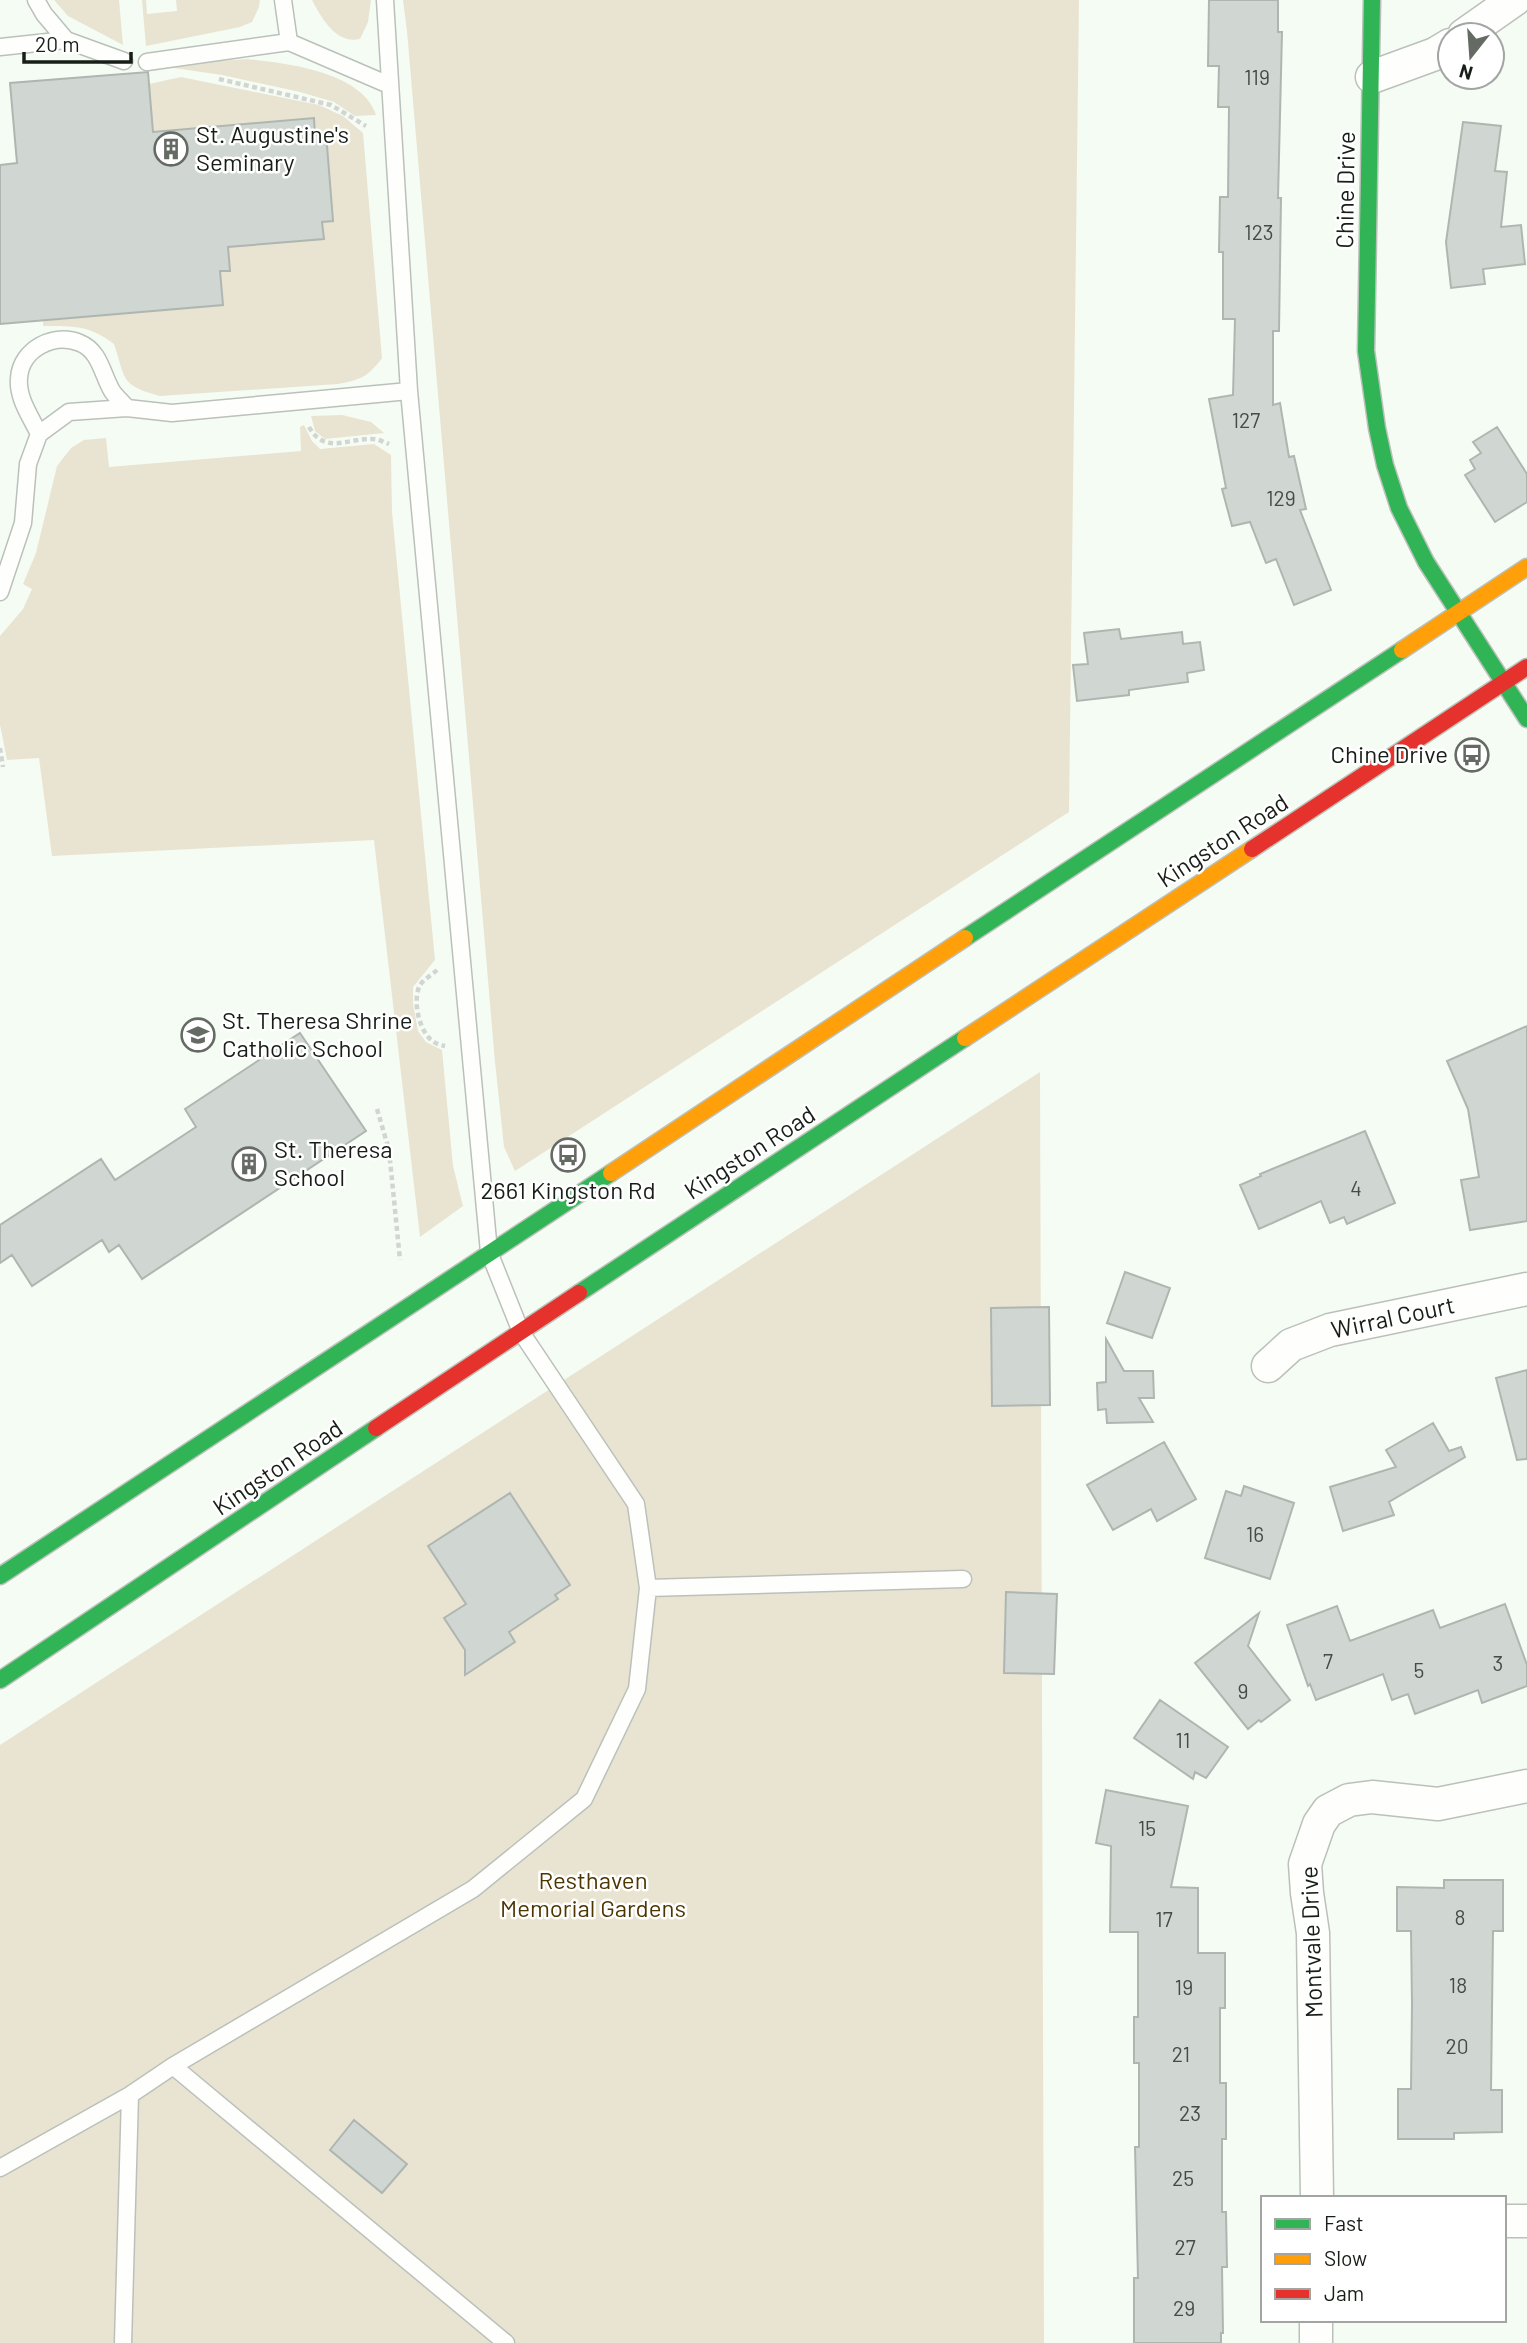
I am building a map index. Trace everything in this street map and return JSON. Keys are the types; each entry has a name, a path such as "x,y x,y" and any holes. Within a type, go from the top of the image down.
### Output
{"main road":[{"name":"Chine Drive","path":"1372,0 1366,351 1371,394 1385,465 1399,508 1426,562 1527,719"},
{"path":"0,1576 1527,566"},
{"name":"Kingston Road","path":"0,1680 1527,667"}],"street":[{"path":"1484,21 1514,0"},
{"path":"1372,77 1436,53"},
{"name":"Wirral Court","path":"1268,1366 1291,1345 1330,1330 1527,1289"},
{"name":"Montvale Drive","path":"1317,2196 1313,1933 1305,1864 1318,1824 1328,1811 1349,1800 1372,1797 1438,1804 1527,1786"},
{"path":"1506,2221 1527,2221"},
{"path":"1316,2322 1316,2343"}],"lane":[{"path":"36,0 66,40"},
{"path":"283,0 289,42"},
{"path":"0,2168 130,2095 173,2066 473,1889 584,1799 637,1689 648,1588 636,1504 521,1332 489,1252 409,391 385,0"},
{"path":"0,47 66,40 124,61"},
{"path":"147,62 289,42 389,85"},
{"path":"39,434 22,398 19,378 25,358 40,344 60,339 81,343 97,356 113,393 127,408"},
{"path":"0,592 23,523 28,464 39,434 69,412 127,408 172,413 409,391"},
{"path":"648,1588 963,1579"},
{"path":"173,2066 506,2343"},
{"path":"123,2343 130,2095"}],"path":[{"path":"212,78 331,105 393,145"},
{"path":"304,401 309,427 322,443 375,439 391,445 395,454"},
{"path":"0,748 3,767"},
{"path":"439,967 420,986 418,1001 425,1033 433,1041 449,1048"},
{"path":"377,1109 389,1150 400,1260"}],"green space":[{"path":"54,0 119,0 123,45 68,16"},
{"path":"142,0 146,0 147,14 177,11 176,0 260,0 252,22 240,27 146,46"},
{"path":"312,0 371,0 368,22 360,39 351,40 337,34 325,22"},
{"path":"403,0 1079,0 1069,812 515,1171 504,1147 495,1062"},
{"path":"247,59 302,67 340,79 368,100 376,115 355,116 334,102 300,92 222,75 174,68 167,64"},
{"path":"181,77 319,105 343,116 363,133 382,358 363,377 338,384 160,396 138,388 126,379 114,344 97,333 80,328 43,326 43,321 222,305 220,271 230,270 228,247 324,238 322,222 333,221 326,134 153,132 149,84"},
{"path":"342,415 371,422 384,433 325,439 315,431 311,416"},
{"path":"304,425 312,441 320,449 374,444 391,455 392,512 435,960 413,987 413,1004 418,1031 426,1042 442,1050 453,1166 463,1206 420,1237 374,840 52,856 39,758 7,760 0,725 0,636 23,609 32,589 23,584 36,553 57,466 71,448 84,440 106,438 109,467 301,451 300,427"},
{"name":"Resthaven Memorial Gardens","path":"1040,1072 1044,2343 0,2343 0,1745"}],"building":[{"path":"1209,0 1278,0 1278,32 1282,32 1278,198 1281,198 1279,331 1273,331 1273,405 1280,403 1289,457 1294,456 1306,509 1300,510 1331,590 1294,605 1276,559 1266,563 1250,522 1232,526 1222,489 1226,488 1209,399 1233,395 1235,319 1223,319 1223,252 1219,252 1220,197 1228,197 1229,107 1218,107 1219,66 1208,66"},
{"name":"St. Augustine's Seminary","path":"148,72 153,132 314,118 315,135 326,133 333,221 322,222 324,239 228,247 230,271 220,271 223,305 0,324 0,165 17,163 10,83"},
{"path":"1463,122 1501,126 1495,171 1507,172 1501,227 1521,225 1525,264 1483,269 1485,284 1451,288 1446,242"},
{"path":"1497,427 1527,474 1527,502 1495,522 1465,475 1475,469 1470,460 1481,453 1473,442"},
{"path":"1119,629 1121,639 1182,632 1183,644 1200,642 1204,670 1187,673 1188,682 1129,690 1129,695 1077,701 1073,665 1088,664 1084,633"},
{"path":"1527,1026 1527,1221 1470,1230 1461,1180 1479,1177 1468,1109 1447,1061"},
{"name":"St. Theresa School","path":"300,1033 366,1131 142,1279 119,1245 109,1252 102,1240 32,1286 12,1255 0,1263 0,1225 101,1159 115,1180 196,1127 185,1109"},
{"path":"1365,1131 1395,1203 1347,1224 1344,1217 1330,1223 1321,1201 1259,1229 1240,1185 1261,1176 1260,1174"},
{"path":"1125,1272 1170,1288 1152,1338 1107,1323"},
{"path":"1049,1307 1050,1405 992,1406 991,1308"},
{"path":"1106,1339 1124,1371 1153,1371 1154,1398 1139,1398 1153,1422 1107,1423 1106,1409 1098,1410 1097,1383 1106,1382"},
{"path":"1527,1370 1527,1459 1517,1460 1496,1378"},
{"path":"1433,1423 1449,1451 1461,1447 1465,1457 1389,1502 1394,1515 1343,1531 1330,1487 1396,1467 1386,1450"},
{"path":"1164,1442 1196,1499 1157,1521 1151,1509 1113,1530 1087,1485"},
{"path":"1244,1486 1294,1503 1270,1579 1205,1558 1226,1491 1241,1496"},
{"path":"510,1493 570,1585 555,1595 558,1599 509,1632 515,1642 465,1675 465,1650 444,1618 466,1604 428,1546"},
{"path":"1006,1592 1057,1594 1054,1674 1004,1673"},
{"path":"1505,1604 1527,1665 1527,1686 1482,1703 1478,1690 1415,1714 1408,1694 1392,1700 1383,1674 1316,1700 1310,1684 1308,1686 1287,1625 1337,1606 1350,1641 1433,1610 1440,1628"},
{"path":"1259,1613 1248,1646 1290,1700 1248,1729 1195,1663"},
{"path":"1160,1700 1228,1747 1206,1778 1195,1772 1193,1779 1134,1738"},
{"path":"1106,1790 1188,1806 1171,1887 1198,1888 1198,1953 1225,1953 1225,2008 1220,2008 1220,2083 1226,2083 1226,2139 1222,2139 1222,2212 1226,2212 1227,2267 1222,2267 1221,2343 1134,2343 1134,2278 1138,2278 1135,2147 1139,2147 1139,2063 1134,2063 1134,2017 1138,2017 1138,1932 1110,1932 1111,1846 1096,1843"},
{"path":"1444,1880 1503,1880 1503,1931 1493,1931 1491,2090 1502,2090 1502,2132 1454,2133 1454,2139 1398,2139 1398,2089 1411,2089 1412,2005 1411,1931 1397,1931 1397,1887 1444,1888"},
{"path":"354,2120 407,2164 382,2193 330,2150"}],"traffic: fast":[{"path":"1372,0 1366,351 1377,428 1399,508 1426,562 1527,719"},
{"path":"965,938 1402,650"},
{"path":"579,1293 965,1038"},
{"path":"0,1576 611,1173"},
{"path":"0,1680 376,1428"}],"traffic: slow":[{"path":"1402,650 1527,567"},
{"path":"965,1038 1252,849"},
{"path":"611,1173 965,938"}],"traffic: jam":[{"path":"1252,849 1527,667"},
{"path":"376,1428 579,1293"}],"place":[{"name":"St. Augustine's Seminary","path":"171,149"},
{"name":"Chine Drive","path":"1472,755"},
{"name":"St. Theresa Shrine Catholic School","path":"198,1035"},
{"name":"2661 Kingston Rd","path":"568,1155"},
{"name":"St. Theresa School","path":"249,1164"}]}
